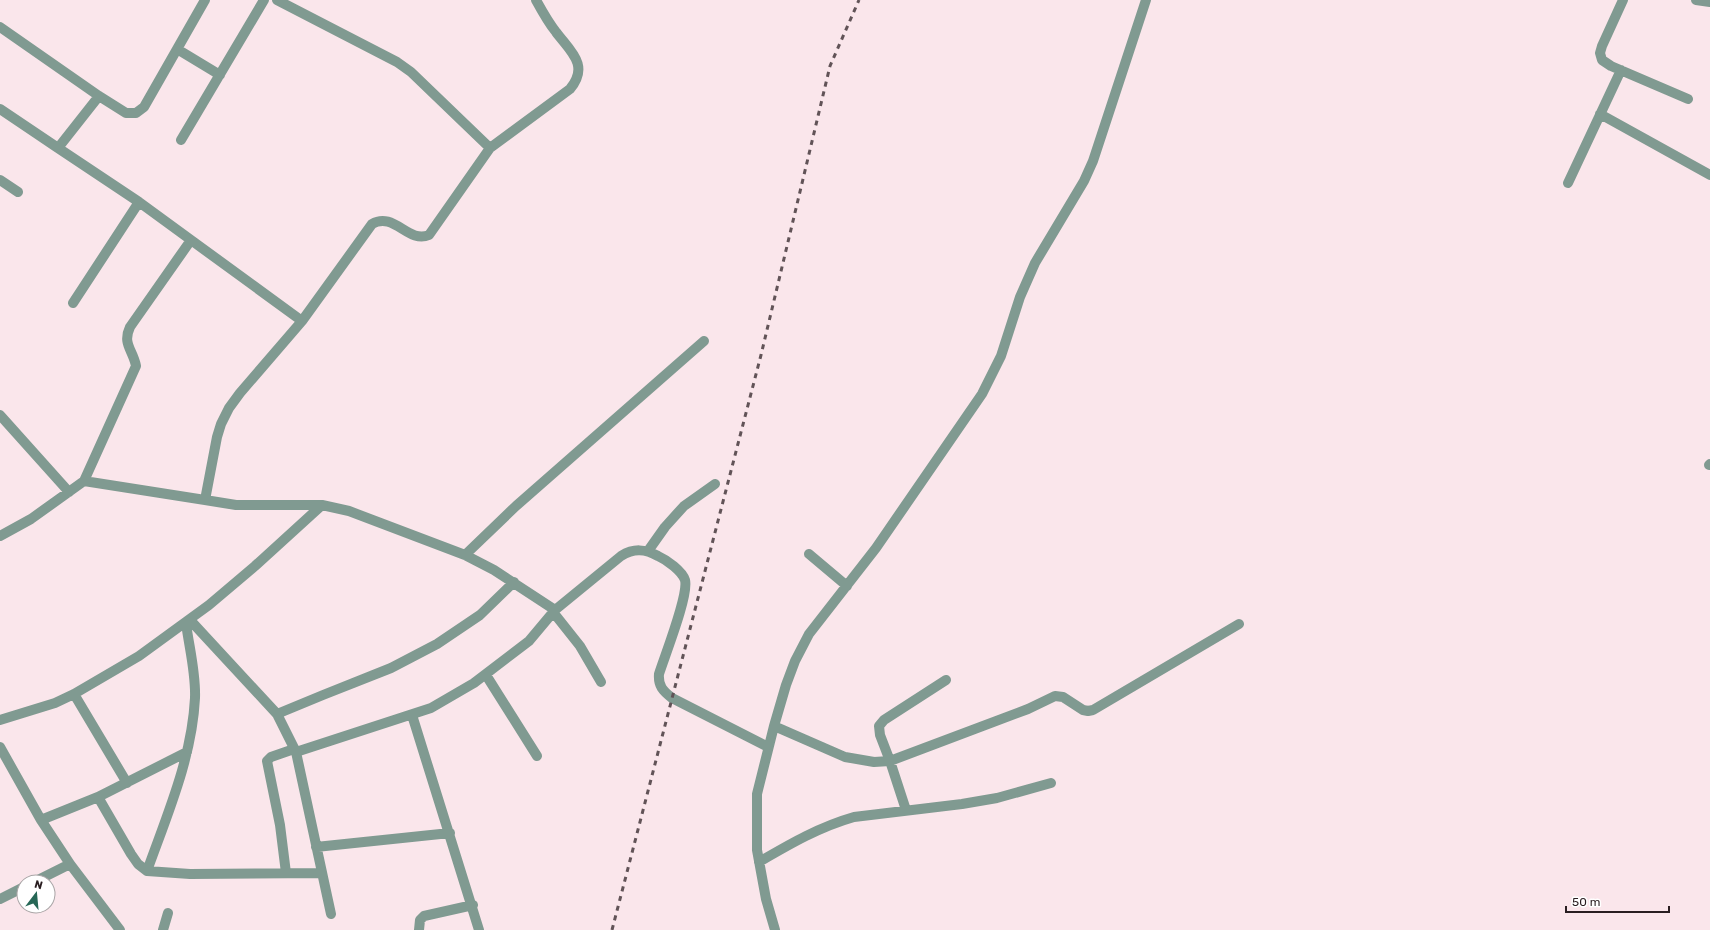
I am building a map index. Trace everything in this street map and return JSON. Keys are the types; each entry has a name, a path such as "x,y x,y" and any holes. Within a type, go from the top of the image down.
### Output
{"street":[{"path":"0,27 99,96 126,113 136,113 140,112 144,107 205,0"},
{"path":"181,140 264,0"},
{"path":"277,0 397,62 411,72 490,148"},
{"path":"205,500 217,437 221,424 229,408 302,321 372,224 382,220 393,223 417,236 424,237 429,235 490,148 570,88 576,81 578,65 575,55 546,18 536,0"},
{"path":"775,930 766,899 759,862 757,842 757,794 768,747 786,685 809,634 876,548 982,394 1001,356 1020,297 1035,263 1084,181 1093,161 1146,0"},
{"path":"1623,0 1600,53 1602,60 1688,100"},
{"path":"1696,0 1710,2"},
{"path":"178,49 220,75"},
{"path":"1568,183 1621,70"},
{"path":"58,148 99,96"},
{"path":"0,109 139,202 302,321"},
{"path":"1600,114 1710,175"},
{"path":"0,180 18,192"},
{"path":"73,303 139,202"},
{"path":"0,536 31,519 84,481 136,366 134,356 126,341 126,335 190,240"},
{"path":"465,555 516,506 704,341"},
{"path":"0,415 68,492"},
{"path":"84,481 236,505 322,505 363,516 465,555 514,582 554,611 580,646 601,682"},
{"path":"648,551 665,527 684,506 715,484"},
{"path":"0,720 55,703 74,694 139,656 188,621 255,566 322,505"},
{"path":"286,873 280,825 267,761 269,758 431,708 486,675 529,641 554,611 627,552 633,550 648,551 663,558 682,574 686,585 684,599 659,674 659,685 662,690 672,698 768,747"},
{"path":"809,554 847,586"},
{"path":"277,714 323,694 391,668 437,644 480,616 514,582"},
{"path":"188,621 277,714 295,751 331,914"},
{"path":"147,871 187,752 190,738 195,697 188,621"},
{"path":"774,726 844,757 874,762 890,761 1028,709 1055,696 1064,697 1083,710 1093,710 1239,624"},
{"path":"486,675 537,756"},
{"path":"906,810 880,735 879,730 881,723 946,680"},
{"path":"74,694 127,783"},
{"path":"412,715 473,905 479,930"},
{"path":"0,747 41,820 70,864 120,930"},
{"path":"41,820 98,797 187,752"},
{"path":"759,862 798,839 839,821 854,817 962,804 997,798 1051,783"},
{"path":"98,797 131,854 138,864 147,871 190,874 321,873"},
{"path":"316,847 450,833"},
{"path":"50,874 70,864"},
{"path":"0,899 16,891"},
{"path":"419,930 420,920 424,916 473,905"},
{"path":"163,930 168,913"}],"railway":[{"path":"612,930 761,355 830,66 859,0"}]}
